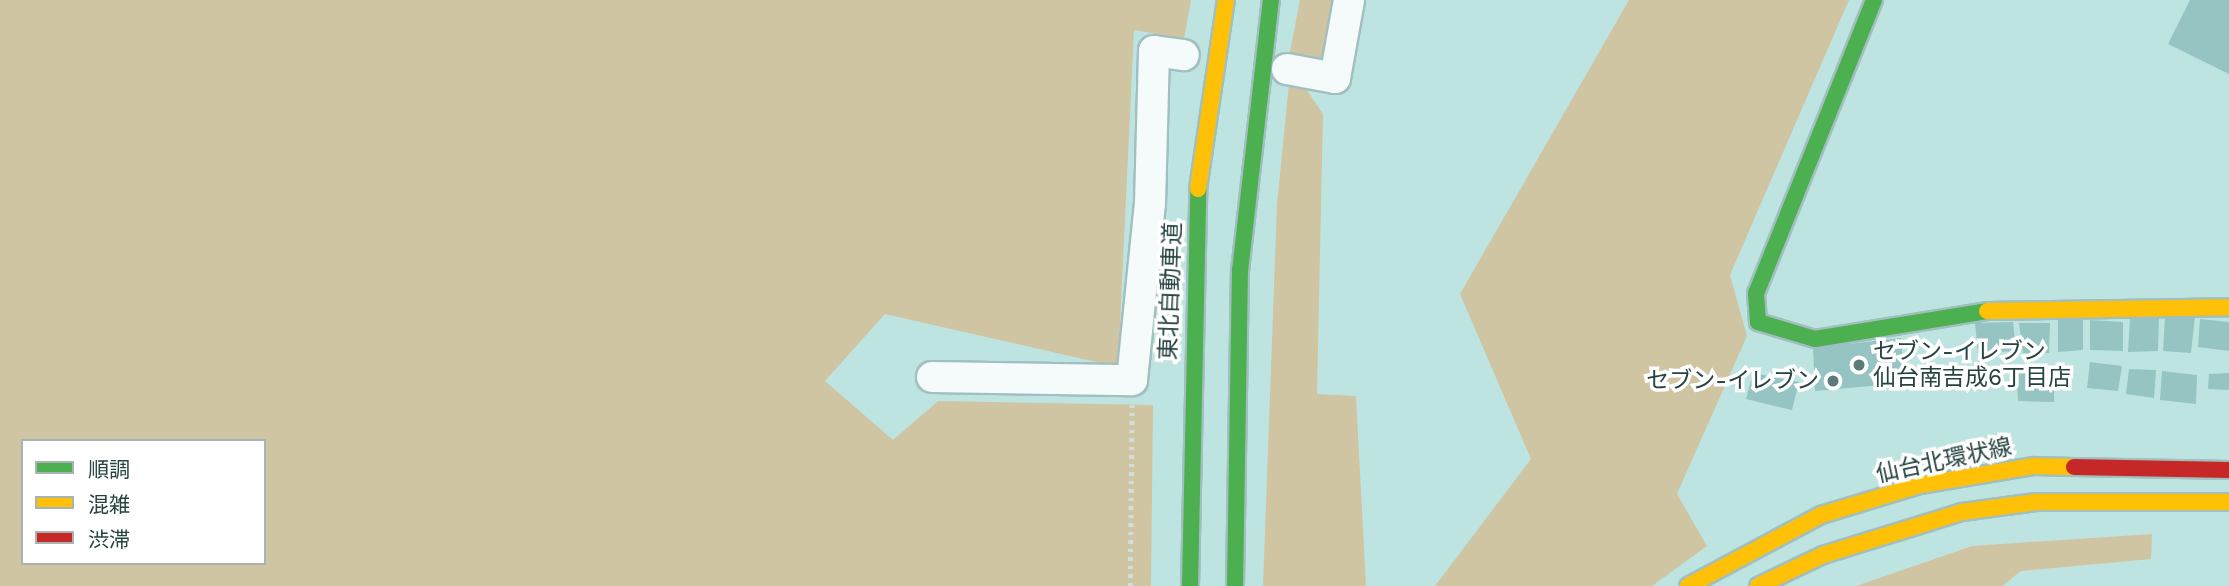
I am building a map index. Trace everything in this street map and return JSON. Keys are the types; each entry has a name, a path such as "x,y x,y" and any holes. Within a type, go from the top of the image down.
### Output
{"main road":[{"name":"東北自動車道","path":"1190,586 1192,281 1199,165 1226,0"},
{"path":"1235,586 1240,271 1271,0"},
{"path":"1874,0 1756,293 1758,322 1815,339 1993,310 2229,307"},
{"name":"仙台北環状線","path":"1688,586 1821,515 1920,485 2034,466 2229,470"},
{"path":"1758,586 1834,551 1962,512 2089,500 2229,502"}],"street":[{"path":"1287,69 1335,78 1349,0"},
{"path":"932,377 1132,380 1150,204 1154,51 1184,55"}],"path":[{"path":"1130,586 1132,380"}],"shaded area":[{"path":"0,0 1191,0 1184,39 1134,30 1118,367 885,314 825,381 893,440 938,401 1153,405 1151,586 0,586"},
{"path":"1300,0 1341,0 1332,47 1318,63 1289,57"},
{"path":"1629,0 1849,0 1730,275 1747,336 1677,494 1707,546 1652,586 1435,586 1531,459 1460,294"},
{"path":"1289,83 1304,86 1323,114 1317,394 1356,396 1366,586 1263,586 1277,204"},
{"path":"2152,534 2151,559 2021,571 2002,586 1856,586 1972,546"}],"building":[{"path":"2190,0 2229,0 2229,74 2168,44"},
{"path":"2195,316 2191,353 2163,351 2165,317"},
{"path":"2058,317 2083,319 2083,350 2058,352"},
{"path":"2130,318 2159,318 2158,351 2128,352"},
{"path":"2200,319 2229,322 2229,351 2198,347"},
{"path":"2090,320 2123,322 2123,351 2090,350"},
{"path":"2013,322 2016,351 1978,353 1975,323"},
{"path":"2019,323 2050,323 2049,353 2023,353"},
{"name":"セブン-イレブン 仙台南吉成6丁目店","path":"1901,338 1905,383 1815,391 1813,348"},
{"path":"2090,362 2122,366 2118,391 2087,388"},
{"path":"2054,366 2054,402 2018,401 2016,367"},
{"path":"2129,369 2156,370 2154,398 2126,394"},
{"path":"2162,371 2197,375 2196,404 2160,400"},
{"path":"1753,373 1799,382 1792,410 1746,399"},
{"path":"2229,373 2229,390 2208,389 2209,374"}],"traffic: fast":[{"path":"1235,586 1240,271 1271,0"},
{"path":"1874,0 1756,293 1758,322 1815,339 1987,311"},
{"path":"1190,586 1198,189"}],"traffic: slow":[{"path":"1198,189 1226,0"},
{"path":"1987,311 2229,307"},
{"path":"1688,586 1821,515 1920,485 2034,466 2074,467"},
{"path":"1758,586 1823,555 1962,512 2036,502 2229,502"}],"traffic: jam":[{"path":"2074,467 2229,470"}],"place":[{"name":"セブン-イレブン 仙台南吉成6丁目店","path":"1859,365"},
{"name":"セブン-イレブン","path":"1833,381"}]}
